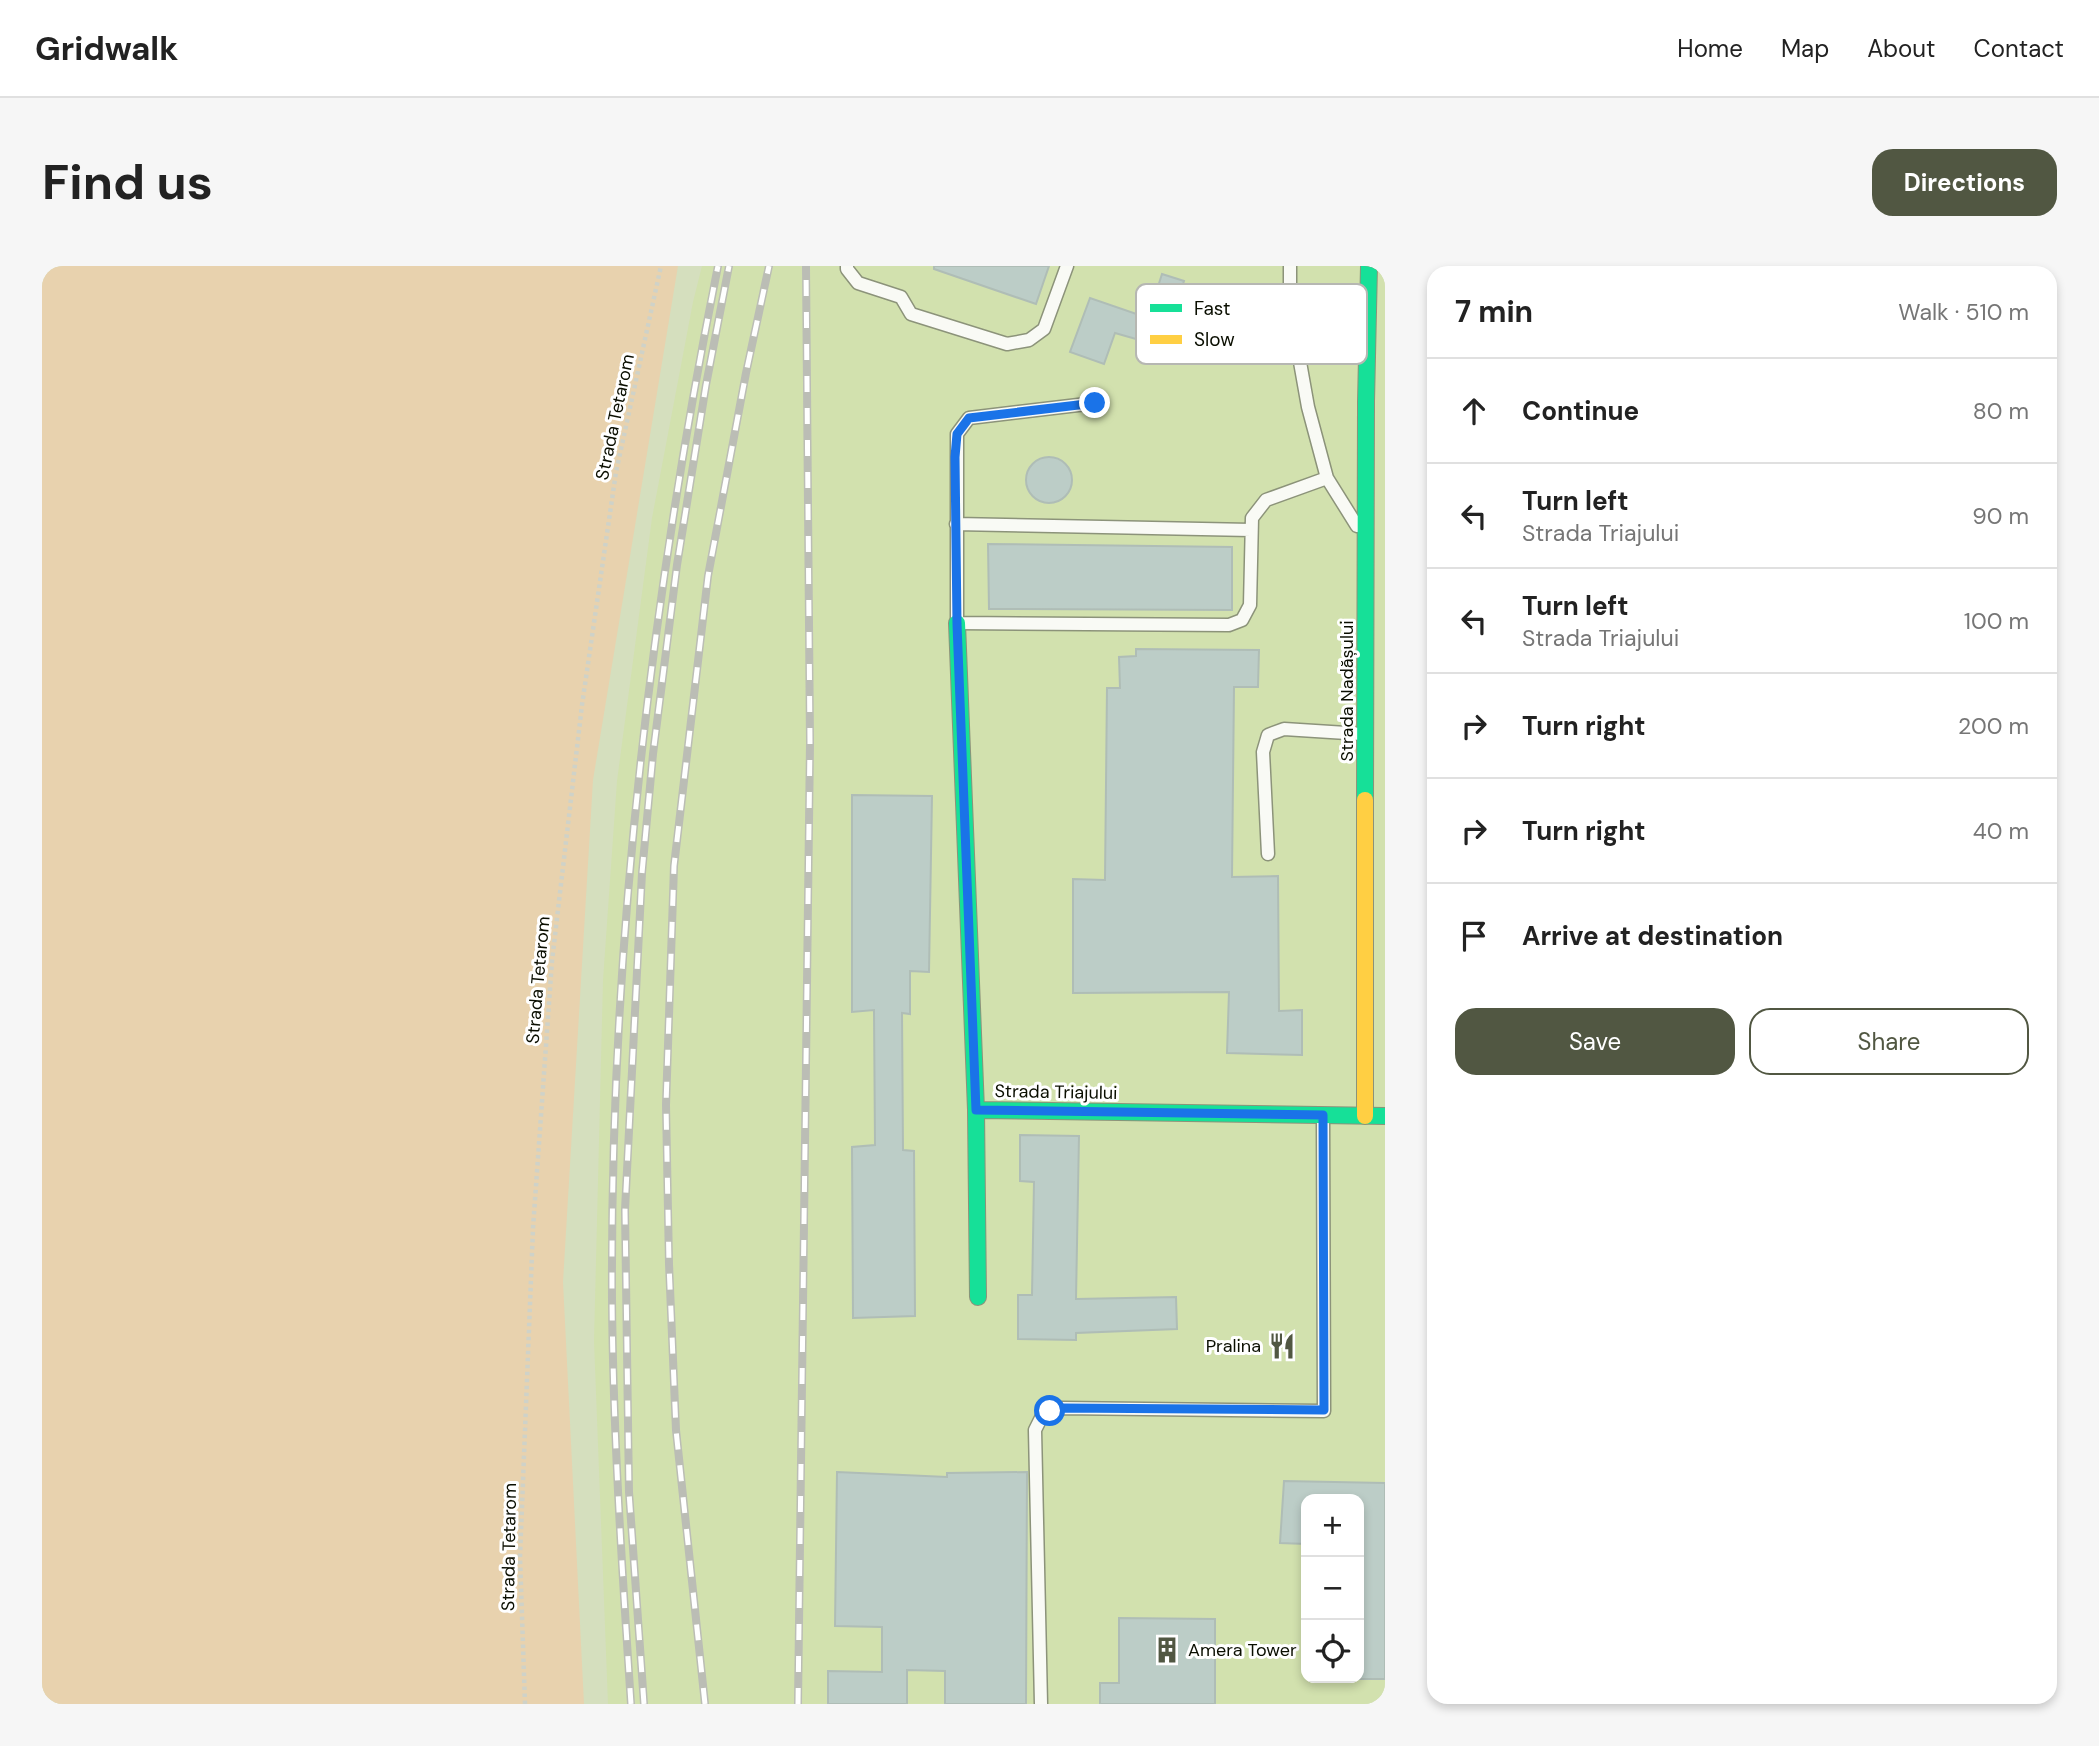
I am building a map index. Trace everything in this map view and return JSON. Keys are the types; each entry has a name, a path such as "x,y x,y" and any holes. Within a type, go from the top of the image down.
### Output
{"street":[{"name":"Strada Nadășului","path":"1367,357 1369,266"},
{"name":"Strada Nadășului","path":"1365,1116 1367,364"},
{"path":"957,624 976,1110"},
{"name":"Strada Triajului","path":"978,1297 976,1110 1385,1116"}],"lane":[{"path":"847,266 858,283 901,297 911,314 1007,344 1028,341 1044,329 1067,266"},
{"path":"1290,266 1290,284"},
{"path":"1300,364 1308,407 1327,478 1366,540"},
{"path":"1095,403 969,418 957,434 957,624 1228,625 1242,620 1251,605 1252,518 1266,500 1327,478"},
{"path":"956,524 1251,530"},
{"path":"1268,854 1263,752 1268,735 1284,729 1366,734"},
{"path":"1041,1704 1035,1430 1042,1416 1061,1408 1324,1410 1323,1115"}],"path":[{"name":"Strada Tetarom","path":"525,1704 520,1557 533,1228 552,961 582,705 616,472 662,266"}],"shaded area":[{"path":"42,266 678,266 593,780 563,1282 584,1704 42,1704"},
{"path":"702,266 1385,266 1385,1704 608,1704 594,1341 603,980 617,781 652,518"}],"building":[{"path":"934,266 1049,266 1036,304 934,269"},
{"path":"1162,274 1184,281 1183,284 1159,284"},
{"path":"1090,298 1136,314 1136,339 1115,333 1104,364 1070,352"},
{"path":"1049,457 1065,464 1072,480 1065,496 1049,503 1033,496 1026,480 1033,464"},
{"path":"988,544 1232,547 1232,610 989,609"},
{"path":"1136,649 1259,650 1258,687 1234,687 1232,877 1278,876 1279,1011 1302,1010 1302,1055 1227,1053 1229,992 1073,993 1073,879 1105,880 1107,688 1120,688 1119,657 1136,656"},
{"path":"852,795 932,796 929,972 910,971 910,1014 902,1013 903,1150 914,1151 915,1316 853,1318 852,1147 875,1145 874,1010 852,1012"},
{"path":"1020,1135 1079,1136 1076,1299 1176,1297 1177,1329 1076,1333 1076,1340 1018,1339 1018,1295 1032,1295 1034,1182 1020,1181"},
{"path":"837,1472 947,1477 947,1473 1027,1472 1026,1704 945,1704 945,1671 907,1670 907,1704 828,1704 828,1671 882,1672 882,1627 835,1626"},
{"path":"1284,1481 1385,1483 1385,1679 1364,1679 1364,1494 1301,1494 1301,1544 1280,1543"},
{"name":"Amera Tower","path":"1119,1618 1215,1619 1215,1704 1100,1704 1100,1683 1119,1683"}],"railway":[{"path":"631,1704 618,1501 612,1298 618,1038 639,779 654,650 672,522 718,266"},
{"path":"644,1704 629,1492 625,1210 642,873 653,754 677,565 706,385 729,266"},
{"path":"705,1704 676,1430 669,1264 666,1105 674,866 708,576 769,266"},
{"path":"798,1704 810,743 806,266"}],"traffic: fast":[{"path":"1367,357 1369,266"},
{"path":"1365,800 1367,364"},
{"path":"957,623 976,1110"},
{"path":"978,1297 976,1110 1385,1116"}],"traffic: slow":[{"path":"1365,800 1365,1116"}],"place":[{"name":"Pralina","path":"1282,1346"},
{"name":"Amera Tower","path":"1167,1650"}],"route":[{"path":"1050,1411 1061,1408 1324,1410 1323,1115 976,1110 957,624 957,434 969,418 1095,403"}]}
